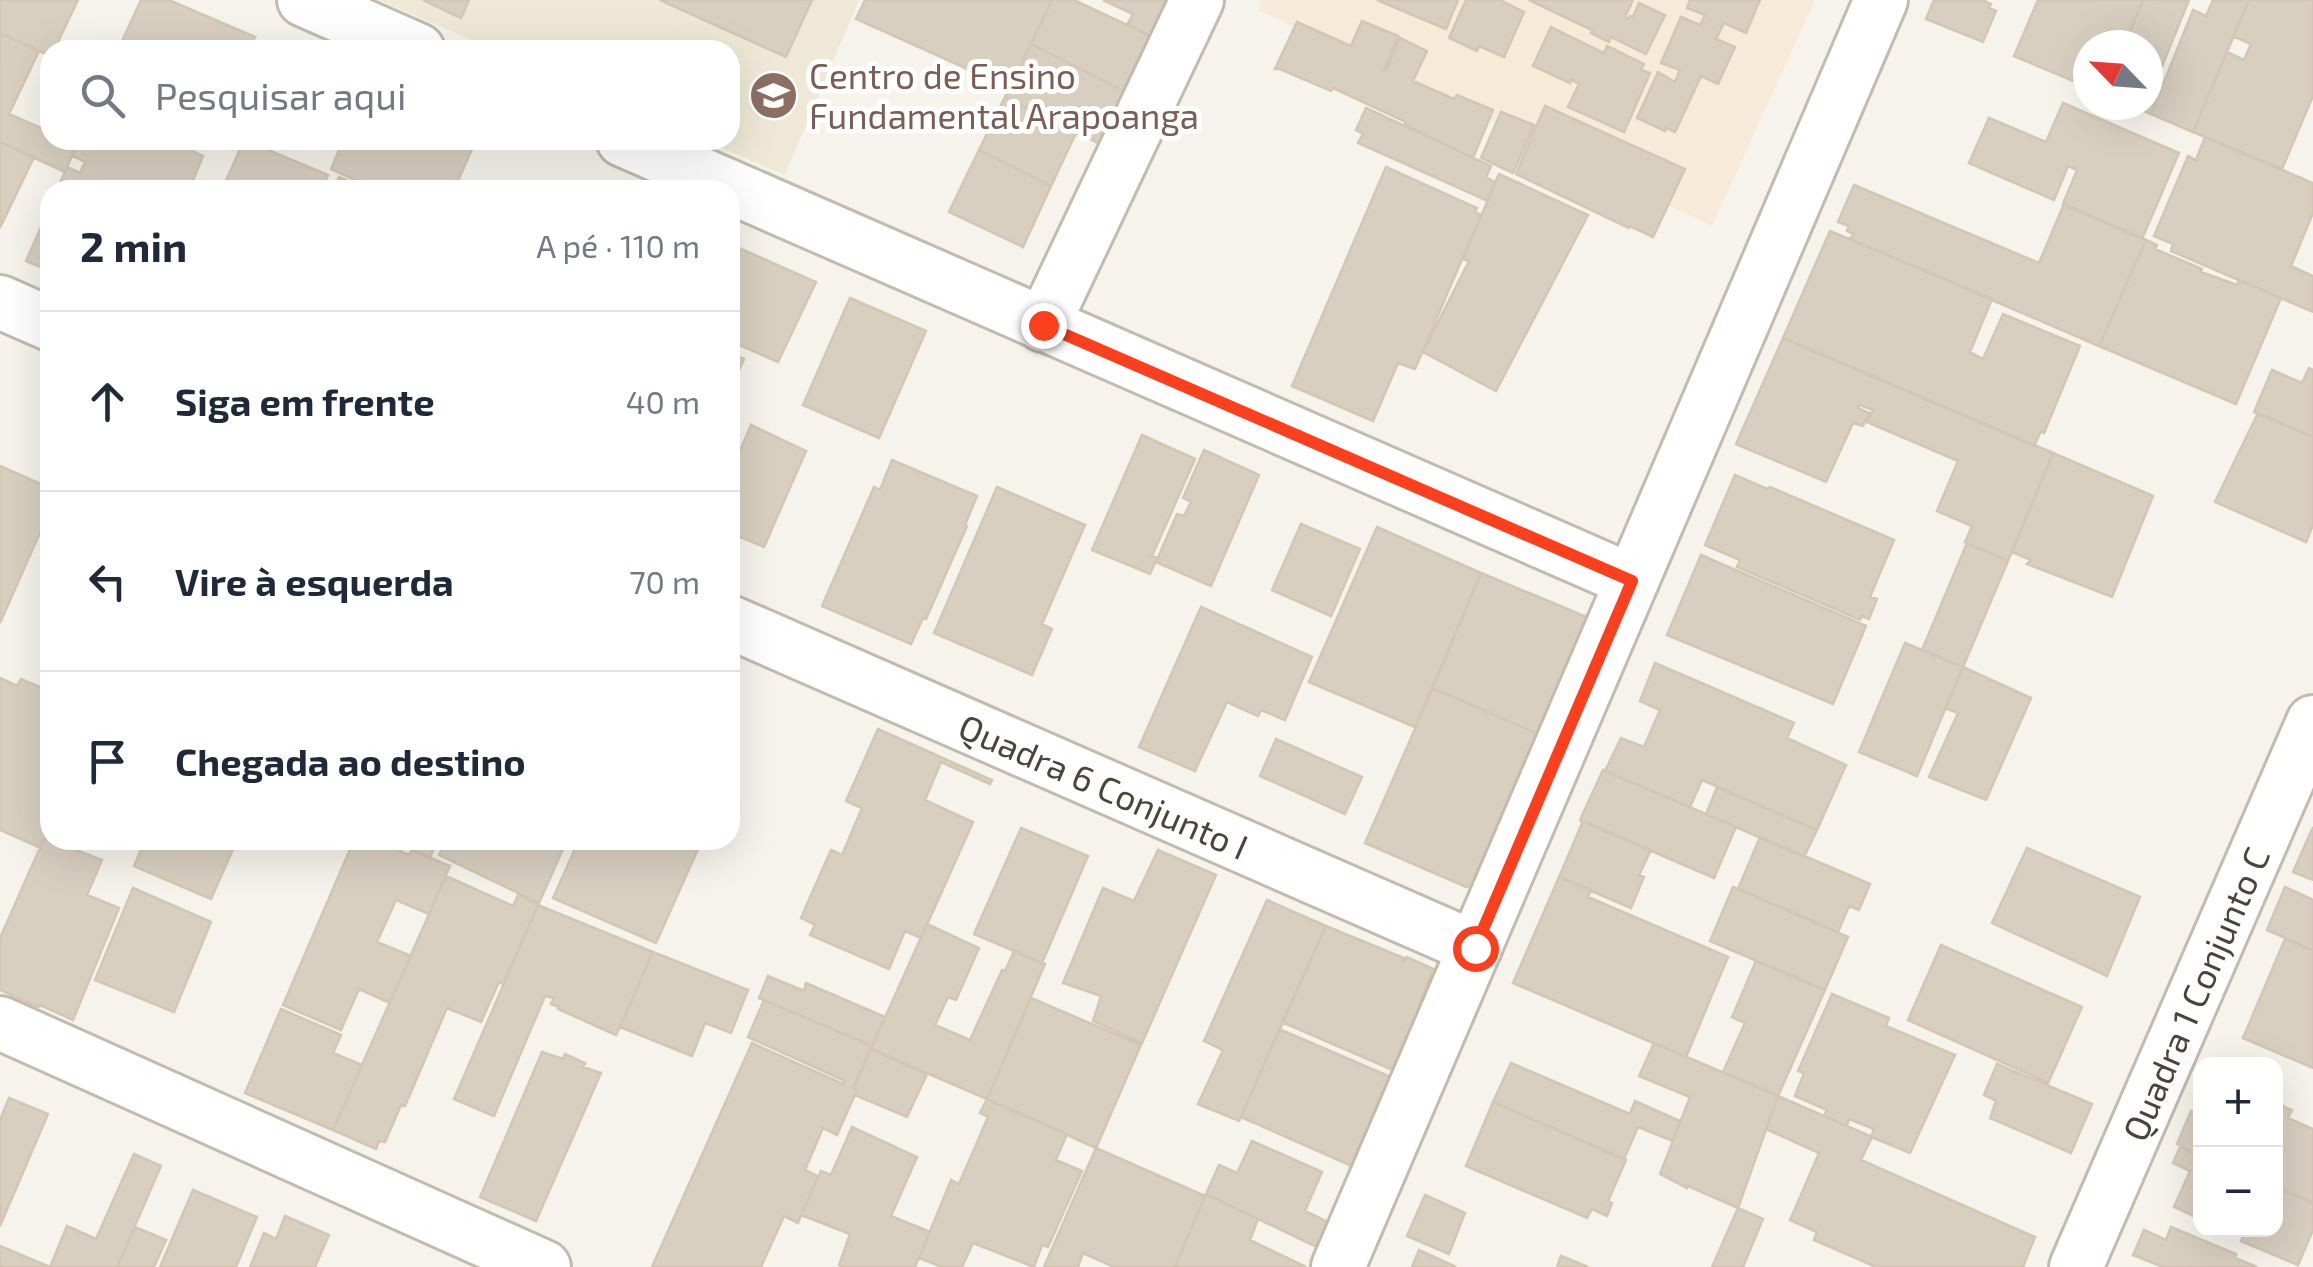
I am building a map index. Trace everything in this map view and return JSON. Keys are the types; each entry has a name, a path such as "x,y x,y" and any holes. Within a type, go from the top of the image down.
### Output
{"street":[{"path":"304,0 395,40"},
{"path":"1043,325 1197,0"},
{"path":"1338,1267 1880,0"},
{"path":"646,150 714,180"},
{"path":"740,192 1632,581"},
{"path":"0,302 40,320"},
{"name":"Quadra 6 Conjunto I","path":"740,626 1475,948"},
{"name":"Quadra 1 Conjunto C","path":"2076,1267 2313,722"},
{"path":"0,1023 544,1267"}],"shaded area":[{"name":"Centro de Ensino Fundamental Arapoanga","path":"379,0 859,0 785,175 726,150 740,150 740,40 472,40"},
{"path":"1262,0 1815,0 1712,226 1258,10"}],"building":[{"path":"0,0 78,0 59,40 40,40 40,51 0,33"},
{"path":"141,0 169,0 255,37 254,40 123,40"},
{"path":"423,0 469,0 461,18"},
{"path":"660,0 812,0 786,57"},
{"path":"865,0 1052,0 1010,88 856,19"},
{"path":"1052,0 1074,0 1153,37 1126,92 1031,44"},
{"path":"1103,0 1171,0 1153,37 1127,25 1133,14"},
{"path":"1377,0 1458,0 1446,29"},
{"path":"1466,0 1500,0 1524,12 1504,57 1479,46 1477,51 1449,38"},
{"path":"1529,0 1633,0 1625,17 1628,19 1639,3 1665,15 1646,54 1611,37 1609,42"},
{"path":"1690,0 1760,0 1746,33 1724,23 1716,39 1735,47 1718,84 1701,76 1675,132 1666,128 1665,131 1637,118 1658,72 1675,82 1680,70 1661,63 1681,17 1700,25 1705,15 1687,8"},
{"path":"1934,0 1982,0 1991,4 1989,8 1996,11 1983,42 1926,19"},
{"path":"2038,0 2143,0 2130,30 2073,30 2073,81 2014,56"},
{"path":"2143,0 2189,0 2163,64 2163,30 2130,30"},
{"path":"2213,0 2249,0 2193,132 2163,119 2163,84 2193,10 2206,16"},
{"path":"2249,0 2313,0 2313,96 2282,169 2193,132 2227,52 2244,60 2251,44 2233,36"},
{"path":"1362,21 1398,36 1384,70 1400,38 1427,51 1413,81 1493,110 1473,158 1333,88 1331,91 1275,69 1297,22 1351,46"},
{"path":"1551,27 1604,53 1607,46 1644,64 1641,70 1650,73 1624,132 1568,107 1579,84 1533,66"},
{"path":"0,33 39,51 9,114 40,128 40,150 74,150 65,172 0,142"},
{"path":"1031,44 1126,92 1100,144 1005,97"},
{"path":"1005,97 1076,133 1051,186 979,150"},
{"path":"2063,103 2073,107 2073,120 2102,120 2179,153 2142,239 2063,204 2077,170 2068,166 2054,200 1969,163 1989,118 2046,142"},
{"path":"1545,106 1685,169 1653,237 1516,174"},
{"path":"1366,108 1491,166 1486,177 1495,182 1488,201 1358,143 1363,134 1356,130"},
{"path":"1501,112 1534,125 1513,173 1481,158"},
{"path":"2205,137 2313,183 2313,213 2291,266 2313,276 2313,312 2171,251 2173,244 2154,236 2188,156 2196,160"},
{"path":"0,142 34,157 0,228"},
{"path":"75,150 191,150 203,156 193,180 61,180 67,167 80,173 85,162 73,156"},
{"path":"240,150 268,150 328,175 326,180 226,180"},
{"path":"339,150 472,150 458,180 355,180 331,169"},
{"path":"979,150 1051,186 1023,247 949,212"},
{"path":"1386,167 1477,208 1475,212 1481,215 1415,369 1398,363 1373,421 1292,386"},
{"path":"1499,174 1588,215 1496,391 1423,352 1469,261 1463,259"},
{"path":"1854,185 2039,263 2064,204 2146,240 2099,346 1850,239 1853,234 1847,231 1849,226 1838,222"},
{"path":"40,230 40,267 26,261"},
{"path":"1830,231 1992,299 1970,352 1983,359 2003,314 2080,346 2044,433 2041,431 2034,446 1783,338"},
{"path":"2146,240 2157,245 2155,249 2202,269 2201,272 2237,285 2239,280 2281,298 2236,404 2099,346"},
{"path":"740,248 816,282 778,362 740,345"},
{"path":"850,298 926,331 879,438 803,405"},
{"path":"1783,338 2053,453 2008,561 1965,542 1972,526 1937,511 1958,461 1867,422 1873,410 1860,405 1858,408 1869,413 1863,426 1853,423 1826,482 1736,444"},
{"path":"2309,368 2313,370 2313,437 2254,412 2272,370 2302,383"},
{"path":"2258,413 2313,437 2313,525 2306,542 2215,502"},
{"path":"751,425 806,451 764,547 740,537 740,451"},
{"path":"1142,435 1195,459 1152,556 1157,558 1150,574 1092,550"},
{"path":"1204,450 1259,475 1211,586 1156,562 1177,514 1184,516 1191,502 1183,498"},
{"path":"2053,453 2153,496 2112,597 2027,564 2031,560 2012,552"},
{"path":"892,460 977,496 926,619 923,618 911,644 822,606 874,487 880,490"},
{"path":"0,466 40,484 40,533 0,623"},
{"path":"1735,475 1894,540 1870,597 1877,599 1869,619 1862,616 1860,620 1737,567 1740,560 1705,545"},
{"path":"997,487 1085,525 1042,624 1052,629 1032,675 934,633"},
{"path":"1301,524 1360,549 1331,616 1272,590"},
{"path":"1377,527 1481,573 1415,727 1309,682"},
{"path":"1967,543 2008,561 1963,667 1922,650"},
{"path":"1701,555 1866,626 1833,704 1667,635"},
{"path":"1481,573 1589,618 1538,734 1433,688"},
{"path":"1201,607 1312,657 1285,720 1261,710 1258,716 1227,702 1195,771 1139,747"},
{"path":"1905,643 1963,667 1917,776 1859,752"},
{"path":"1655,663 1794,723 1787,738 1846,765 1817,830 1702,780 1690,807 1605,771 1621,738 1644,747 1660,710 1640,701"},
{"path":"1963,667 2031,698 1986,800 1929,777 1958,713 1945,708"},
{"path":"0,678 17,686 21,679 40,687 40,848 0,830"},
{"path":"1433,688 1538,734 1471,886 1466,887 1365,843"},
{"path":"878,729 992,780 990,784 941,762 925,800 973,822 921,938 905,931 889,969 810,935 815,925 801,918 831,850 842,855 862,808 846,801"},
{"path":"1276,739 1362,777 1345,814 1260,776"},
{"path":"1603,770 1736,827 1714,878 1580,820"},
{"path":"1717,787 1817,830 1804,857 1706,814"},
{"path":"1583,821 1651,850 1639,875 1644,877 1631,908 1559,877"},
{"path":"2313,827 2313,880 2293,872"},
{"path":"1021,828 1088,856 1042,963 974,934"},
{"path":"1760,837 1870,884 1859,910 1849,906 1838,932 1738,889"},
{"path":"40,848 76,850 102,860 87,895 119,908 73,1020 0,990 0,938"},
{"path":"2027,848 2140,897 2107,976 1992,923"},
{"path":"141,850 233,850 211,899 134,866"},
{"path":"350,850 398,850 409,855 412,850 450,866 429,914 396,900 377,942 411,956 390,1003 359,989 341,1030 283,1005"},
{"path":"413,850 433,850 430,858"},
{"path":"441,850 563,850 539,903 439,855"},
{"path":"575,850 698,850 656,943 553,898"},
{"path":"1158,850 1216,875 1142,1043 1093,1021 1101,996 1063,983 1103,888 1134,901"},
{"path":"446,876 513,906 518,895 538,905 503,984 499,982 481,1022 447,1008 405,1106 401,1105 385,1142 379,1141 376,1149 333,1130"},
{"path":"1559,877 1591,890 1588,897 1728,957 1686,1057 1513,983"},
{"path":"1733,887 1848,937 1825,990 1710,941"},
{"path":"2285,887 2313,900 2313,950 2267,930"},
{"path":"133,888 211,922 174,1012 95,980"},
{"path":"1267,900 1326,926 1239,1121 1198,1104 1223,1050 1204,1041"},
{"path":"538,905 653,952 616,1035 558,1009 551,1004 554,998 545,996 494,1116 454,1099"},
{"path":"927,924 979,948 956,1000 948,997 935,1025 970,1040 1014,951 1045,964 987,1099 871,1049"},
{"path":"1326,926 1404,958 1404,962 1407,957 1433,969 1396,1069 1282,1022"},
{"path":"2285,939 2313,951 2313,1068 2243,1038"},
{"path":"1941,945 2082,1007 2048,1083 1908,1020"},
{"path":"653,952 748,990 731,1033 705,1023 692,1056 620,1027"},
{"path":"1756,961 1825,990 1778,1096 1723,1072 1745,1023 1732,1017"},
{"path":"768,976 804,991 806,983 885,1017 872,1046 759,998"},
{"path":"1832,994 1889,1018 1886,1026 1955,1055 1910,1153 1871,1137 1874,1129 1849,1119 1847,1126 1824,1116 1827,1110 1795,1096 1804,1073 1798,1071"},
{"path":"1031,998 1141,1045 1096,1148 987,1099"},
{"path":"764,1000 872,1046 853,1089 857,1090 837,1135 823,1128 805,1170 818,1176 798,1223 784,1216 761,1267 652,1267 752,1043 843,1084 845,1081 748,1037"},
{"path":"281,1009 341,1035 333,1053 362,1065 333,1130 245,1093"},
{"path":"1279,1029 1393,1078 1354,1167 1241,1117"},
{"path":"1654,1043 1778,1096 1738,1208 1660,1174 1690,1097 1639,1076"},
{"path":"871,1049 927,1074 907,1117 855,1095 857,1090 853,1089"},
{"path":"542,1052 563,1059 565,1054 585,1063 583,1067 601,1073 536,1221 480,1197"},
{"path":"1511,1063 1630,1114 1635,1101 1680,1121 1673,1141 1638,1127 1624,1159 1493,1102"},
{"path":"1997,1064 2092,1104 2071,1153 1990,1118 1996,1101 1984,1095"},
{"path":"1778,1096 1872,1137 1861,1160 2035,1237 2023,1267 1876,1267 1814,1240 1817,1232 1790,1220 1819,1153 1766,1129"},
{"path":"9,1098 48,1114 0,1226 0,1120"},
{"path":"987,1099 1067,1134 1056,1160 1082,1171 1048,1247 1042,1245 1034,1267 973,1243 962,1267 942,1267 919,1258 951,1180 959,1184 988,1117 980,1113"},
{"path":"1493,1102 1626,1160 1608,1201 1612,1203 1607,1216 1592,1209 1587,1218 1466,1166"},
{"path":"2283,1106 2292,1110 2288,1118 2313,1129 2313,1203 2283,1190"},
{"path":"2193,1112 2193,1152 2177,1144"},
{"path":"852,1127 917,1157 891,1216 930,1232 915,1267 839,1265 850,1234 801,1215 821,1171 831,1175"},
{"path":"1252,1141 1322,1172 1305,1211 1332,1224 1321,1249 1206,1194 1219,1165 1237,1173"},
{"path":"2180,1147 2193,1152 2193,1216 2174,1207 2190,1171 2173,1163"},
{"path":"1096,1148 1205,1196 1175,1267 1114,1267 1083,1253 1078,1267 1044,1267"},
{"path":"134,1154 161,1166 117,1267 50,1267 67,1226 96,1239"},
{"path":"193,1190 257,1217 236,1267 160,1267"},
{"path":"2283,1190 2313,1203 2313,1230 2298,1265 2241,1241 2243,1237 2283,1237"},
{"path":"1206,1194 1258,1219 1250,1240 1306,1267 1175,1267"},
{"path":"1425,1195 1465,1213 1449,1254 1407,1236"},
{"path":"1738,1208 1763,1219 1743,1267 1712,1267"},
{"path":"285,1216 329,1235 315,1267 250,1267 264,1233 276,1239"},
{"path":"135,1227 166,1240 154,1267 117,1267"},
{"path":"2171,1227 2257,1267 2163,1267 2133,1255 2144,1230 2166,1240"},
{"path":"0,1246 50,1267 0,1267"},
{"path":"1419,1250 1456,1267 1412,1267"},
{"path":"1561,1256 1571,1260 1588,1267 1557,1267"}],"place":[{"name":"Centro de Ensino Fundamental Arapoanga","path":"774,95"}],"route":[{"path":"1043,325 1632,581 1475,948"}]}
